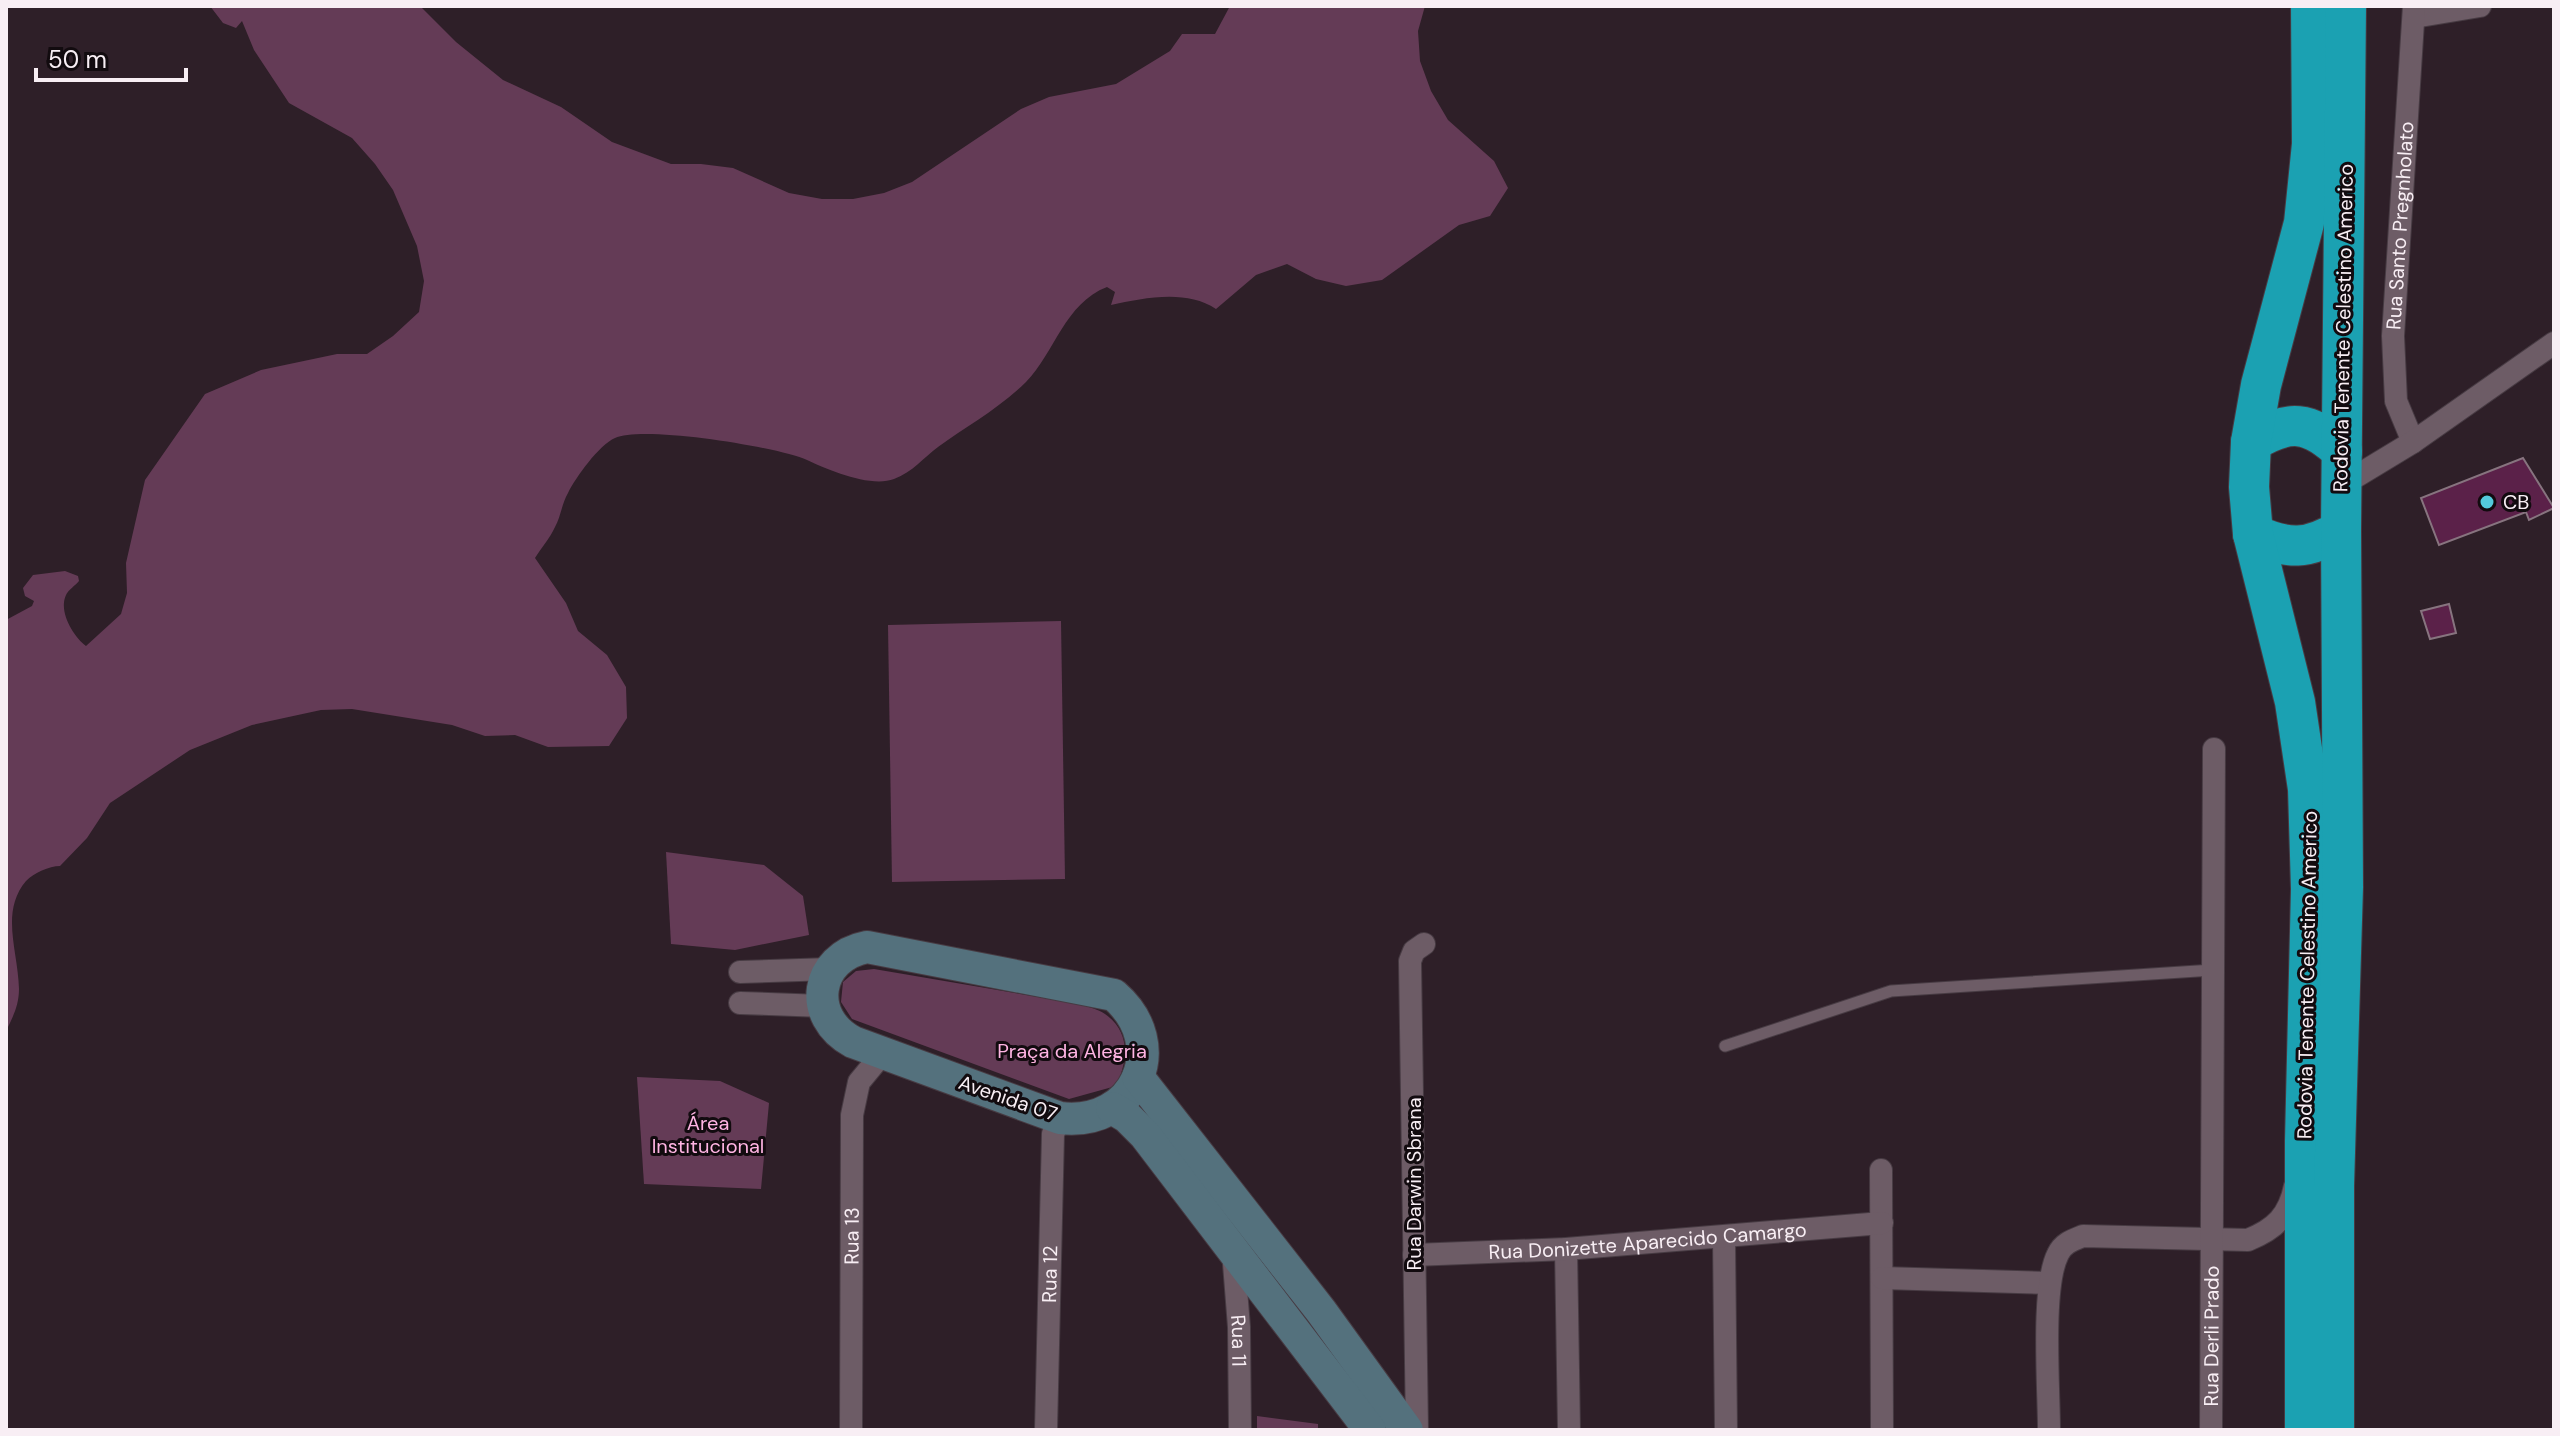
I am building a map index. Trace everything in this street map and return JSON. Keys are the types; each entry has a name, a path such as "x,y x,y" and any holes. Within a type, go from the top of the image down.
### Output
{"highway":[{"name":"Rodovia Tenente Celestino Americo","path":"2305,1430 2305,1141 2311,889 2308,789 2295,702 2253,534 2249,487 2251,442 2261,385 2304,223 2312,144 2311,6"},
{"name":"Rodovia Tenente Celestino Americo","path":"2334,1430 2334,1186 2343,887 2341,530 2346,6"},
{"path":"2251,442 2273,428 2299,426 2323,434 2342,468"},
{"path":"2253,534 2275,544 2298,547 2321,542 2341,530"}],"street":[{"path":"2414,11 2480,6"},
{"name":"Rua Santo Pregnholato","path":"2413,442 2396,401 2393,336 2414,11"},
{"path":"2342,468 2413,442 2554,343"},
{"name":"Rua Derli Prado","path":"2211,1430 2214,749"},
{"name":"Rua Darwin Sbrana","path":"1417,1430 1410,961 1414,951 1424,944"},
{"path":"740,1003 823,1006 822,990 830,969 846,954 867,947 1114,995 1132,1014 1142,1038 1142,1065 1123,1099 1112,1108 1127,1117 1145,1135 1370,1430"},
{"path":"740,972 830,969"},
{"name":"Avenida 07","path":"823,1006 828,1021 843,1037 1060,1118 1087,1118 1112,1108"},
{"name":"Rua 13","path":"851,1430 852,1115 859,1082 883,1053"},
{"path":"1138,1077 1321,1311 1407,1430"},
{"name":"Rua 12","path":"1046,1430 1053,1134 1060,1118"},
{"path":"2049,1430 2049,1283 2058,1252 2068,1242 2083,1236 2211,1241 2248,1240 2269,1231 2283,1219 2294,1195 2305,1141"},
{"path":"1881,1170 1882,1430"},
{"name":"Rua Donizette Aparecido Camargo","path":"1414,1255 1566,1249 1882,1223"},
{"path":"1724,1238 1726,1430"},
{"path":"1566,1249 1569,1430"},
{"name":"Rua 11","path":"1233,1250 1239,1327 1240,1430"},
{"path":"1882,1278 2049,1283"},
{"path":"1239,1327 1246,1307 1257,1302 1278,1308"}],"lane":[{"path":"1725,1046 1891,991 2213,970"}],"green space":[{"path":"210,6 420,6 456,42 503,80 561,107 612,142 671,164 733,168 789,193 822,199 853,199 884,193 912,182 1021,109 1049,97 1116,84 1170,51 1182,34 1215,34 1230,6 1425,6 1418,31 1420,61 1431,91 1448,120 1494,161 1508,188 1490,216 1459,225 1382,280 1346,286 1316,279 1287,264 1256,275 1216,309 1178,297 1111,305 1115,292 1107,287 1081,304 1026,382 912,469 894,479 862,480 792,455 711,439 653,434 615,438 595,454 576,479 553,531 535,558 566,603 578,631 607,655 626,687 627,718 609,746 548,747 515,735 485,736 452,725 352,709 321,710 252,725 190,750 110,803 87,838 60,866 33,875 18,893 12,932 19,995 6,1031 6,620 32,606 34,601 25,596 23,588 33,575 65,571 78,576 79,581 66,595 64,609 72,630 86,646 121,614 127,593 126,563 145,480 205,394 261,370 337,354 367,354 419,312 424,281 417,246 393,190 352,138 289,103 254,50 242,21 236,28 223,23"},
{"path":"1061,621 1065,879 892,882 888,625"},
{"path":"666,852 764,865 803,896 809,935 735,950 671,944"},
{"name":"Praça da Alegria","path":"874,969 1080,1004 1099,1011 1113,1021 1123,1038 1125,1057 1116,1086 1069,1099 852,1019 841,1002 843,982 856,971"},
{"name":"Área Institucional","path":"637,1077 720,1081 769,1103 761,1189 644,1184"},
{"path":"1257,1416 1318,1424 1318,1430 1257,1430"}],"building":[{"name":"CB","path":"2523,458 2554,508 2529,520 2526,512 2439,545 2421,498"},
{"path":"2449,604 2456,633 2430,639 2421,611"}],"place":[{"name":"CB","path":"2487,502"}]}
